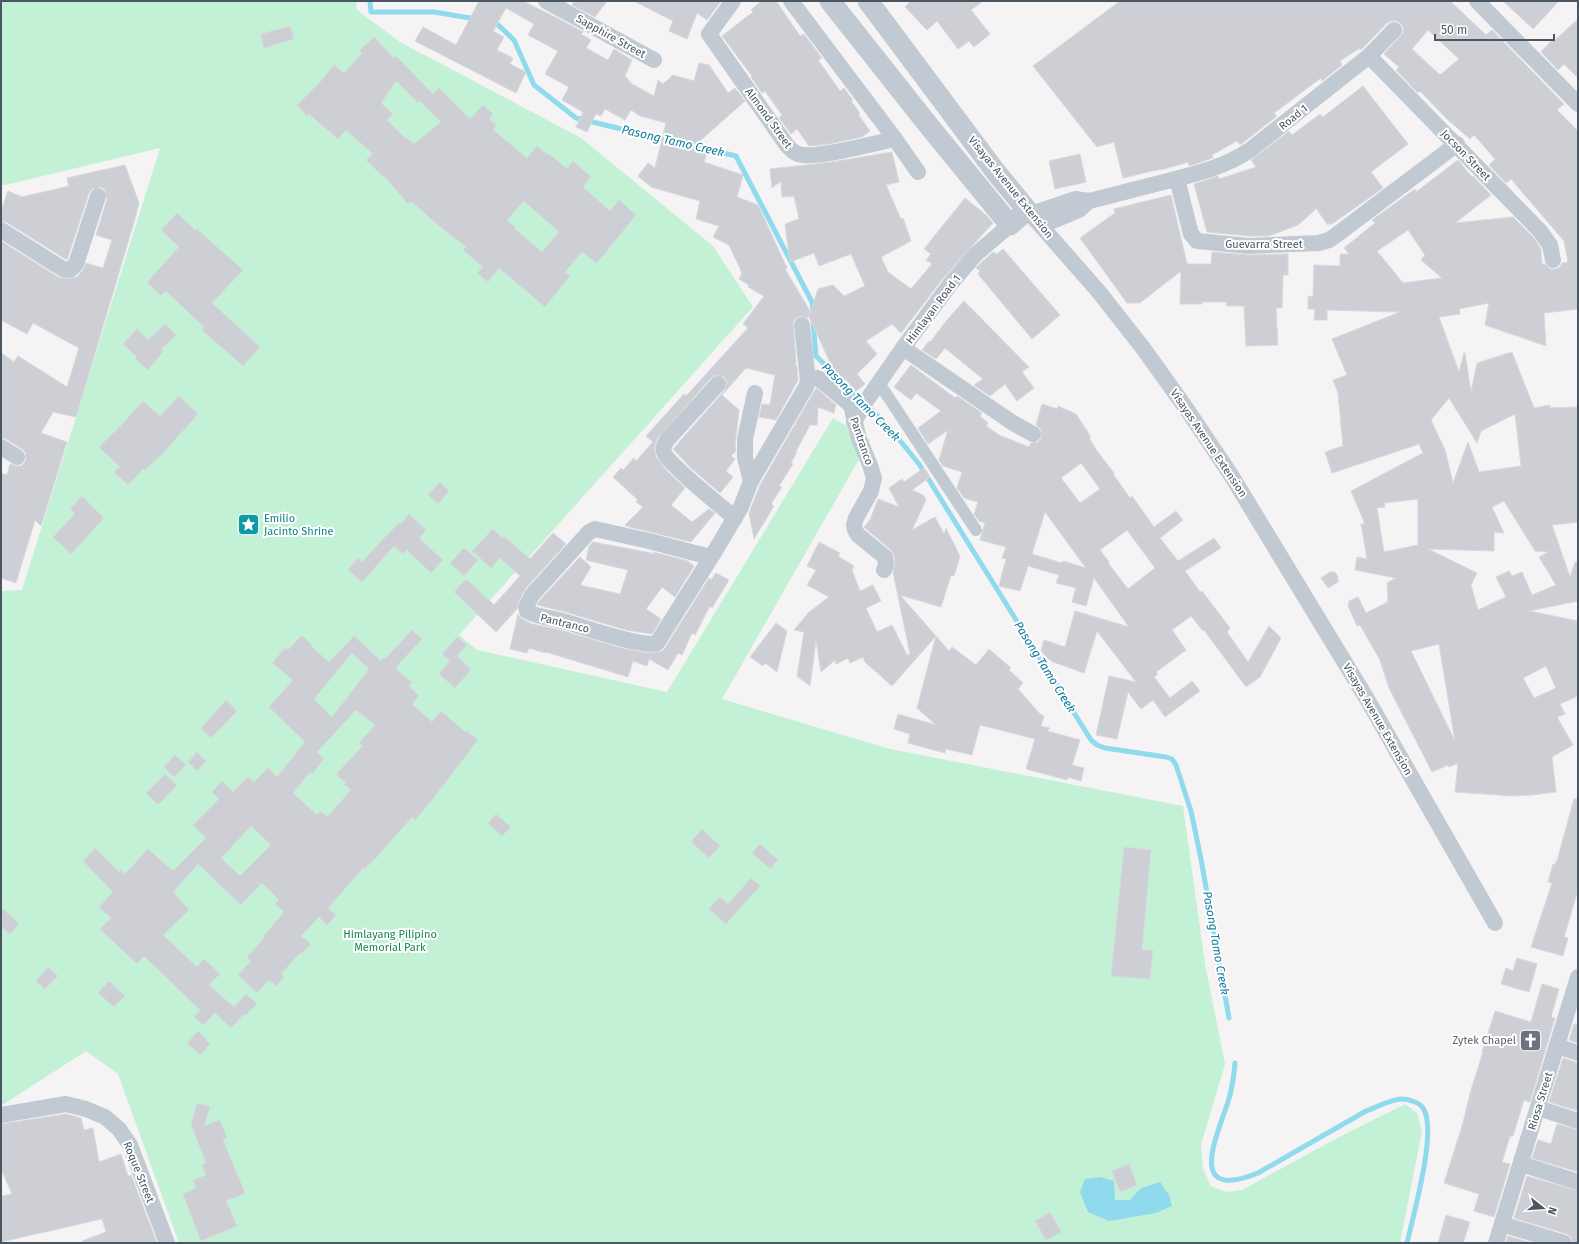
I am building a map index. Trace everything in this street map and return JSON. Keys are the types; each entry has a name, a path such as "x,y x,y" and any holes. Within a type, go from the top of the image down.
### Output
{"street":[{"name":"Sapphire Street","path":"546,1 568,6 654,60"},
{"name":"Almond Street","path":"733,1 709,34 791,150 798,154 817,155 895,139"},
{"path":"791,1 895,139 918,172"},
{"name":"Visayas Avenue Extension","path":"868,1 995,171 1099,292 1143,348 1188,411 1231,475 1367,699 1495,923"},
{"path":"1477,1 1578,104"},
{"path":"834,2 929,126 1010,225"},
{"name":"Road 1","path":"1177,179 1217,168 1240,157 1369,56 1394,30"},
{"name":"Jocson Street","path":"1369,56 1457,144 1545,237 1550,245 1553,260"},
{"name":"Guevarra Street","path":"1177,179 1191,234 1197,241 1249,246 1319,243 1329,240 1335,236 1457,144"},
{"path":"1033,217 1075,198 1089,201 1177,179"},
{"path":"1,230 63,269 70,270 76,264 98,196"},
{"name":"Himlayan Road 1","path":"854,422 867,400 903,348 951,283 976,254 1010,225 1033,217"},
{"path":"802,325 808,381"},
{"path":"903,348 1013,423 1033,434"},
{"name":"Pantranco","path":"710,557 642,539 595,529 589,532 532,595 526,606 527,611 534,615 559,620 624,639 652,645 657,643 741,507 751,481 806,387 808,381 813,378 818,378 851,405 854,422 874,478 871,491 856,518 854,525 855,530 858,535 885,557 886,564 884,570"},
{"path":"879,383 976,530"},
{"path":"718,384 667,440 663,449 664,454 677,467 734,518"},
{"path":"751,481 745,458 745,439 756,393"},
{"path":"1,447 17,457"},
{"name":"Riosa Street","path":"1496,1243 1577,986"},
{"path":"1557,1046 1578,1053"},
{"name":"Roque Street","path":"1,1115 66,1104 86,1109 105,1118 119,1129 130,1145 167,1243"},
{"path":"1538,1108 1578,1120"},
{"path":"1520,1164 1578,1182"},
{"path":"1502,1224 1564,1243"}],"green space":[{"name":"Himlayang Pilipino Memorial Park","path":"1,1 356,1 357,10 400,42 581,138 713,246 753,307 459,635 477,650 667,692 833,418 870,440 722,699 890,749 1183,806 1205,964 1225,1064 1201,1145 1203,1169 1211,1186 1226,1192 1242,1190 1339,1137 1405,1104 1417,1113 1422,1131 1400,1243 179,1243 118,1074 86,1051 4,1104 1,1104 1,591 22,590 160,148 1,186"}],"water":[{"path":"1100,1177 1114,1181 1115,1200 1130,1200 1141,1188 1160,1182 1169,1195 1172,1206 1156,1213 1109,1221 1088,1212 1080,1192 1085,1179"}],"building":[{"path":"479,1 523,1 583,32 581,34 591,40 586,48 608,60 614,49 632,60 625,76 632,84 654,96 658,80 663,84 673,75 694,81 699,63 709,65 728,93 735,88 745,101 692,148 707,152 704,162 743,175 737,197 758,205 787,268 785,269 810,311 808,318 801,316 796,318 793,322 798,380 776,420 759,417 762,404 770,405 775,375 746,368 722,395 739,410 735,445 736,451 731,456 735,459 726,471 733,477 720,493 691,468 673,449 725,390 727,382 724,377 716,375 711,378 657,439 654,448 656,457 668,472 685,488 671,505 692,522 709,509 715,513 691,542 626,526 625,525 643,507 636,502 638,500 613,477 621,468 623,470 634,458 636,461 653,442 646,436 684,394 686,396 748,328 743,324 764,296 748,287 749,285 739,279 742,273 729,245 713,237 719,226 696,219 700,201 651,187 638,176 648,163 655,168 666,123 640,116 631,110 625,120 605,109 601,116 596,114 587,132 576,127 583,112 562,100 569,87 545,74 558,51 528,35 534,24 506,8 493,31 504,37 497,50 513,58 510,64 526,72 516,93 415,41 423,27 456,45"},
{"path":"575,1 607,1 595,17 572,5"},
{"path":"634,1 721,1 707,20 697,13 687,39 669,31 673,21"},
{"path":"761,1 776,1 800,36 804,34 822,58 818,60 840,91 844,88 853,100 851,101 860,113 858,114 870,131 862,137 829,144 809,146 797,129 791,134 779,118 782,115 765,91 762,93 751,77 752,76 722,36 753,12 751,10"},
{"path":"911,1 983,1 971,10 990,34 974,47 969,41 958,49 937,21 927,30 905,7"},
{"path":"1120,1 1450,1 1486,35 1492,30 1564,104 1557,110 1578,131 1578,309 1544,313 1546,346 1485,325 1489,303 1459,309 1460,314 1439,317 1459,372 1465,353 1471,392 1477,363 1512,352 1534,408 1550,405 1550,408 1578,407 1578,522 1552,525 1570,577 1575,562 1578,562 1578,601 1529,611 1578,621 1578,696 1560,704 1565,714 1557,717 1573,745 1552,757 1556,792 1513,796 1455,792 1458,763 1449,767 1448,765 1432,772 1389,688 1380,660 1360,625 1357,626 1348,606 1349,601 1358,597 1366,613 1388,602 1387,583 1396,578 1355,570 1357,557 1367,559 1361,524 1365,524 1351,491 1423,453 1419,444 1332,473 1325,452 1343,446 1338,393 1333,380 1347,375 1332,339 1400,312 1327,310 1327,320 1314,320 1315,309 1308,309 1308,296 1313,297 1314,265 1340,266 1340,254 1349,254 1344,248 1375,223 1372,220 1415,189 1416,192 1458,160 1472,177 1473,176 1491,195 1455,223 1513,217 1533,237 1541,249 1542,264 1545,264 1550,269 1555,269 1560,267 1562,263 1568,262 1564,241 1511,179 1506,183 1489,165 1495,159 1474,135 1470,139 1447,119 1420,91 1418,93 1396,70 1399,67 1384,54 1403,33 1403,27 1396,21 1387,23 1361,50 1360,48 1340,61 1342,65 1322,81 1321,78 1274,113 1277,116 1240,145 1237,141 1212,155 1213,158 1189,166 1188,162 1161,170 1123,178 1114,142 1097,147 1033,66","holes":["1428,30 1459,59 1440,75 1412,49","1408,230 1425,255 1421,260 1442,278 1403,283 1377,251","1449,398 1477,443 1481,431 1515,414 1521,466 1479,472 1468,442 1453,483 1445,450 1431,420","1418,499 1418,545 1384,552 1377,508 1385,507 1384,503","1504,501 1535,551 1549,552 1539,557 1556,585 1532,595 1522,572 1512,576 1509,571 1496,577 1506,597 1478,610 1471,585 1477,573 1428,549 1494,551 1494,532 1504,533 1492,507","1439,644 1455,741 1411,651","1546,666 1556,688 1534,698 1523,678"]},
{"path":"1503,1 1559,1 1533,29"},
{"path":"1578,19 1578,78 1564,64 1558,70 1541,52 1553,39 1554,41"},
{"path":"290,26 294,39 264,48 261,34"},
{"path":"374,37 394,58 396,56 433,94 439,88 470,119 483,105 493,114 489,119 496,125 493,130 527,158 537,146 567,169 573,161 591,177 583,187 610,211 619,200 636,215 597,263 582,252 565,272 570,276 545,307 499,268 488,282 477,273 483,267 463,250 466,247 411,201 408,204 384,176 383,177 366,160 373,154 346,130 338,139 309,114 307,116 297,105 321,81 334,65 344,73 362,53 359,51","holes":["396,81 418,103 420,101 441,122 414,144 407,138 406,139 387,120 393,114 381,103","524,201 559,232 542,252 507,220"]},
{"path":"1363,86 1408,144 1371,172 1383,188 1332,224 1327,224 1315,207 1315,210 1298,225 1269,236 1249,236 1207,232 1194,184 1218,176 1219,179 1256,167 1251,160 1289,131 1292,135 1320,114 1323,117"},
{"path":"892,152 899,182 886,185 901,219 903,218 911,241 881,257 888,272 911,289 932,264 926,260 931,254 924,249 965,198 986,215 993,223 944,277 901,333 892,324 866,341 877,354 857,374 865,384 856,391 846,380 843,386 833,378 836,375 809,317 818,289 833,285 844,296 865,286 851,254 819,266 814,253 790,262 785,224 799,219 794,196 782,197 781,181 772,188 770,169 832,162"},
{"path":"1080,154 1086,182 1055,189 1049,161"},
{"path":"125,165 139,203 135,219 76,417 53,412 41,433 67,442 41,526 35,520 16,583 1,578 1,473 7,475 10,464 21,466 25,462 26,457 25,452 22,449 6,439 1,438 1,353 14,362 18,356 67,387 79,348 33,323 27,334 1,320 1,241 58,277 69,279 77,277 83,270 86,263 103,268 112,240 96,235 107,199 105,190 101,187 92,189 89,193 67,260 6,222 1,221 1,211 8,191 22,197 69,186 67,178"},
{"path":"1171,195 1187,264 1211,264 1212,252 1249,255 1288,254 1288,275 1283,275 1282,308 1276,308 1278,345 1246,346 1244,306 1226,306 1227,302 1180,304 1181,271 1140,303 1127,303 1080,238 1115,213 1114,209"},
{"path":"177,213 196,231 197,229 243,270 212,303 260,347 243,366 202,330 204,327 166,291 161,296 147,282 179,247 161,230"},
{"path":"1003,249 1060,315 1032,339 978,274 980,271 976,268 993,252 997,254"},
{"path":"964,301 1029,367 1022,372 1034,388 1017,401 1005,384 990,396 974,385 983,379 945,348 936,359 922,350"},
{"path":"165,324 176,335 161,349 163,352 148,370 135,359 137,357 123,344 137,329 148,340"},
{"path":"911,365 955,398 957,396 982,413 980,416 988,423 986,426 999,435 1029,447 1031,443 1038,442 1041,438 1041,429 1036,425 1042,404 1057,409 1058,406 1076,414 1091,437 1089,438 1097,451 1114,473 1113,474 1130,498 1132,496 1154,527 1176,511 1183,520 1160,538 1178,561 1214,538 1221,548 1185,571 1200,592 1202,591 1230,628 1227,632 1248,662 1269,626 1281,638 1260,677 1246,687 1204,630 1203,631 1191,616 1172,630 1186,650 1156,672 1158,674 1154,677 1170,698 1192,681 1200,691 1165,717 1153,700 1141,709 1128,692 1117,739 1096,735 1109,676 1136,682 1097,631 1084,673 1053,662 1046,657 1041,651 1044,640 1065,647 1075,611 1129,627 1094,578 1086,606 1072,602 1076,588 1056,583 1059,575 1028,566 1020,591 999,586 1006,559 1002,558 1006,547 980,540 985,523 979,521 974,514 978,502 964,498 957,488 962,472 943,466 939,460 948,430 928,444 918,428 941,411 916,393 911,400 894,387","holes":["1081,463 1100,489 1080,503 1061,478","1045,512 1086,568 1063,561 1062,563 1032,554","1127,530 1155,568 1128,589 1100,550"]},
{"path":"816,388 836,405 834,413 818,407 817,425 810,425 796,451 797,452 791,463 793,464 779,486 782,487 771,504 774,506 754,539 749,513 760,485"},
{"path":"179,396 198,414 163,453 145,470 143,469 128,485 114,472 120,467 99,447 143,401 160,416"},
{"path":"924,468 930,477 912,490 923,495 926,500 912,530 935,517 944,534 946,528 960,556 954,576 951,575 941,607 900,595 936,636 892,686 865,662 863,657 850,663 848,658 836,664 835,660 821,672 816,640 810,686 797,676 804,632 794,630 809,612 829,597 807,585 816,570 807,566 819,542 840,553 838,556 854,566 852,570 860,591 873,585 881,601 866,608 877,632 892,625 907,655 910,654 893,572 895,563 894,555 891,550 864,527 870,520 878,499 899,507 889,488 902,479 904,482"},
{"path":"440,482 449,491 438,504 428,495"},
{"path":"82,496 104,518 71,554 53,537 75,514 70,509"},
{"path":"409,514 426,530 419,538 443,560 431,573 407,550 403,554 394,546 362,582 348,570 358,558 362,562 399,523 401,524"},
{"path":"493,529 502,538 504,536 530,559 553,533 566,544 525,589 518,603 517,609 496,632 454,592 466,579 494,605 520,576 500,558 491,568 472,551"},
{"path":"593,542 656,554 653,552 688,561 694,566 675,597 662,587 646,609 661,619 652,634 626,630 537,605 580,557 591,567 580,585 620,594 628,570 586,560 589,546"},
{"path":"464,548 478,560 464,576 450,563"},
{"path":"1330,572 1335,572 1338,577 1338,582 1328,588 1321,578"},
{"path":"716,573 729,580 712,608 710,606 695,635 692,633 682,655 678,653 668,670 649,659 647,666 633,661 628,677 546,652 545,653 529,648 527,653 510,649 518,614 522,619 532,624 557,629 621,648 648,653 662,651 709,578 711,580"},
{"path":"776,623 787,631 777,672 765,663 763,666 750,657"},
{"path":"412,630 422,639 396,667 398,669 397,670 412,682 409,686 419,696 412,704 432,722 441,711 465,732 467,731 478,740 415,820 412,817 375,859 365,869 363,868 328,908 336,915 327,925 319,917 301,936 311,944 301,954 300,953 281,974 284,977 276,986 269,980 257,993 238,975 251,961 247,957 284,912 275,904 279,900 262,883 241,905 198,864 173,892 189,910 163,935 197,967 204,959 220,974 209,985 234,1007 246,994 257,1004 246,1015 244,1014 231,1028 215,1013 203,1025 194,1017 200,1010 144,956 137,964 100,929 111,918 99,907 113,892 83,861 95,848 119,872 121,870 125,874 148,849 173,871 206,838 193,825 219,799 212,792 222,781 233,792 248,777 254,782 268,768 277,777 305,742 269,707 293,680 272,663 285,648 288,650 302,635 312,645 311,646 329,662 354,636 381,661 384,657 385,659","holes":["352,653 369,669 332,717 314,699","356,710 375,725 359,743 363,746 336,774 351,790 327,817 320,811 317,815 293,793 310,772 312,774 324,759 317,752","251,826 271,845 240,876 221,858"]},
{"path":"936,636 949,651 952,647 976,665 989,649 1011,668 1009,670 1023,683 1018,689 1040,714 1044,716 1041,726 1050,728 1047,731 1080,740 1072,765 1084,768 1081,781 1068,777 1067,780 1026,769 1035,739 980,725 972,755 946,749 945,753 908,743 910,734 894,729 898,714 936,725 917,708"},
{"path":"457,637 467,645 457,656 471,670 455,688 439,674 450,661 442,654"},
{"path":"226,700 237,711 211,738 201,729"},
{"path":"197,752 206,761 197,771 188,762"},
{"path":"175,755 186,765 174,777 164,767"},
{"path":"165,774 177,785 158,805 146,793"},
{"path":"1574,799 1578,799 1578,890 1564,937 1568,938 1563,956 1531,947 1552,883 1548,882 1553,864 1555,865 1557,861"},
{"path":"496,814 511,827 502,836 488,823"},
{"path":"702,829 720,846 709,858 691,842"},
{"path":"760,844 778,860 770,869 752,853"},
{"path":"1124,847 1151,850 1142,950 1153,950 1150,979 1111,976"},
{"path":"751,878 760,886 726,924 709,909 720,897 728,904"},
{"path":"1,907 19,924 10,934 1,926"},
{"path":"1517,958 1537,964 1529,992 1501,984 1506,968 1513,971"},
{"path":"48,967 58,976 45,989 36,981"},
{"path":"109,981 125,996 114,1007 98,993"},
{"path":"1542,984 1559,989 1551,1017 1555,1018 1530,1102 1524,1100 1513,1136 1510,1136 1502,1162 1510,1164 1494,1217 1474,1211 1479,1194 1444,1183 1495,1011 1531,1022"},
{"path":"1574,1024 1578,1025 1578,1043 1569,1040"},
{"path":"198,1031 210,1044 200,1055 187,1043"},
{"path":"1563,1058 1578,1063 1578,1111 1549,1102"},
{"path":"197,1103 210,1107 204,1126 220,1120 227,1138 223,1140 245,1193 226,1201 237,1226 201,1241 183,1194 196,1188 193,1180 206,1175 202,1165 206,1163 191,1124"},
{"path":"66,1114 81,1118 84,1130 93,1128 99,1162 121,1154 128,1176 131,1175 157,1243 82,1243 82,1241 106,1232 102,1219 1,1242 1,1196 12,1194 1,1169 1,1124"},
{"path":"1557,1124 1578,1130 1578,1172 1532,1158 1538,1140 1551,1144"},
{"path":"1129,1164 1137,1185 1120,1192 1112,1171"},
{"path":"1527,1176 1578,1191 1578,1243 1573,1243 1571,1237 1567,1234 1514,1218"},
{"path":"1050,1212 1061,1232 1046,1240 1035,1221"},
{"path":"1446,1215 1470,1222 1463,1243 1438,1243"},
{"path":"1508,1236 1532,1243 1506,1243"}],"waterway":[{"name":"Pasong Tamo Creek","path":"370,1 371,12 434,12 476,19"},
{"name":"Pasong Tamo Creek","path":"492,21 495,22 514,40 534,85 576,118 667,140"},
{"name":"Pasong Tamo Creek","path":"689,145 736,156 812,302 813,313"},
{"name":"Pasong Tamo Creek","path":"813,321 816,356 889,427 919,464 1091,740 1097,745 1105,748 1166,757 1172,759 1176,765 1191,811 1229,1018"},
{"name":"Pasong Tamo Creek","path":"1235,1063 1231,1092 1213,1148 1212,1162 1214,1173 1221,1179 1236,1180 1258,1173 1366,1111 1388,1102 1404,1099 1413,1101 1423,1108 1427,1119 1428,1134 1426,1153 1419,1194 1407,1243"}],"place":[{"name":"Emilio Jacinto Shrine","path":"249,524"},
{"name":"Zytek Chapel","path":"1531,1040"}]}
